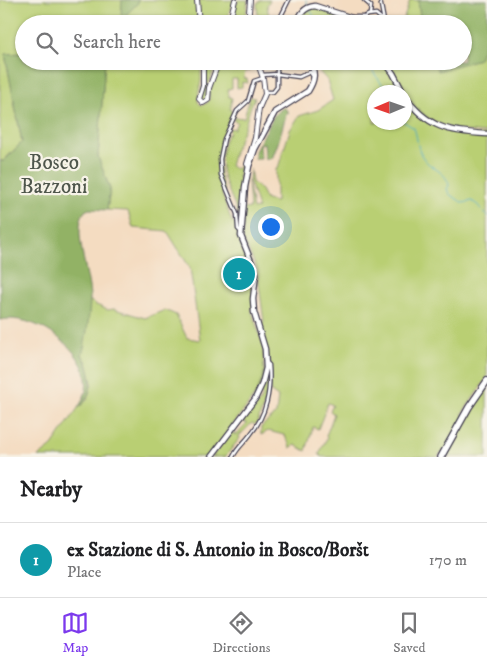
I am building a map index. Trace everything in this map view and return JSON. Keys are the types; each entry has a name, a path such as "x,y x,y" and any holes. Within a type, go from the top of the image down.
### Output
{"highway":[{"path":"443,455 487,381"},
{"path":"465,416 487,385"}],"main road":[{"path":"300,15 302,11 312,6 342,15"},
{"path":"210,457 255,399 264,379 265,349 254,312 253,299 256,274 241,232 249,166 255,149 272,116 278,109 308,91 313,81 312,70"},
{"path":"391,70 399,85"},
{"path":"412,103 421,114 440,127 460,133 487,134"}],"street":[{"path":"197,0 198,15"},
{"path":"231,15 235,0"},
{"path":"249,15 250,0"},
{"path":"282,15 290,0"},
{"path":"366,0 371,8 368,15"},
{"path":"380,0 383,15"},
{"path":"368,15 377,15"},
{"path":"202,70 203,86 199,99 203,103 208,100 209,88 216,70"},
{"path":"249,166 247,164 255,138 259,108 265,92 260,70"},
{"path":"265,92 276,90 277,70"},
{"path":"241,232 238,229 237,214 221,175 221,151 224,139 237,111 248,102 254,81 262,76 277,74 299,77 310,72 313,81"},
{"path":"233,457 237,449 257,427 263,413 270,390 269,365 266,362"}],"green space":[{"path":"0,0 195,0 197,15 15,15 15,53 5,54 22,142 3,161 0,161"},
{"path":"122,0 138,0 138,3 127,14 121,15"},
{"path":"199,0 234,0 229,15 200,15"},
{"path":"238,0 248,0 246,15 233,15"},
{"path":"261,0 270,0 267,5 269,15 258,15 257,3"},
{"path":"410,0 418,0 420,15 405,15"},
{"path":"418,0 487,0 487,35 479,59 472,61 472,15 420,15"},
{"path":"314,7 337,15 301,15"},
{"path":"487,35 487,133 449,128 424,115 412,102 412,85 400,85 391,70 472,70 472,61 479,59"},
{"name":"Bosco Bazzoni","path":"15,53 15,70 104,70 98,157 110,189 107,210 89,209 85,211 81,219 80,240 90,298 88,327 82,355 90,375 90,390 84,403 78,408 85,394 86,378 75,354 65,343 40,327 26,321 0,320 0,161 4,161 22,142 5,54"},
{"path":"104,70 201,70 198,102 201,105 209,100 209,93 217,70 250,70 245,71 244,78 247,79 248,83 242,82 242,87 237,88 237,79 232,79 232,88 228,89 229,97 232,98 230,110 234,113 222,142 219,161 225,192 222,194 232,222 236,222 237,230 240,232 254,273 252,312 263,345 264,372 259,389 209,457 38,457 52,446 78,408 87,400 92,383 87,362 82,355 90,300 94,304 108,310 114,309 145,318 165,310 176,315 187,338 200,340 190,268 167,231 133,228 128,211 107,210 110,189 98,157"},
{"path":"205,70 214,70 208,85 207,97 203,101 201,97 205,78"},
{"path":"318,70 390,70 398,85 367,85 367,130 412,130 412,103 439,128 458,134 487,135 487,378 462,414 468,418 487,388 487,457 447,457 447,455 441,452 438,457 322,457 319,454 327,438 326,436 334,414 330,411 333,405 328,403 318,429 313,427 306,451 295,445 290,448 284,435 268,431 261,435 261,427 276,414 278,397 271,392 270,362 259,326 264,322 257,269 243,239 244,209 250,208 248,180 253,209 258,208 249,179 250,169 252,182 261,190 266,200 276,202 276,169 278,168 290,130 299,116 318,110 333,100 327,80"},
{"path":"250,97 255,98 230,166 238,169 242,158 247,159 245,165 241,165 238,178 244,179 240,228 237,212 225,182 222,157 230,128 234,129 237,122 233,120 234,117 244,118"},
{"path":"284,107 289,113 287,112 272,159 265,158 264,143 260,144 261,159 255,159 255,151 275,114"},
{"path":"267,366 269,392 258,421 255,425 252,423 239,436 240,438 225,457 212,457 230,432 236,435 247,424 243,421 234,429 249,407 252,408 260,402 263,396 260,394 252,405"}],"waterway":[{"path":"306,0 308,6"},
{"path":"310,10 313,15"},
{"path":"372,70 383,85"},
{"path":"412,127 424,159 445,176 449,185 447,189 449,194 463,203 472,201 479,206"},
{"path":"479,207 487,216"}],"place":[{"name":"ex Stazione di S. Antonio in Bosco/Boršt","path":"239,274"}]}
